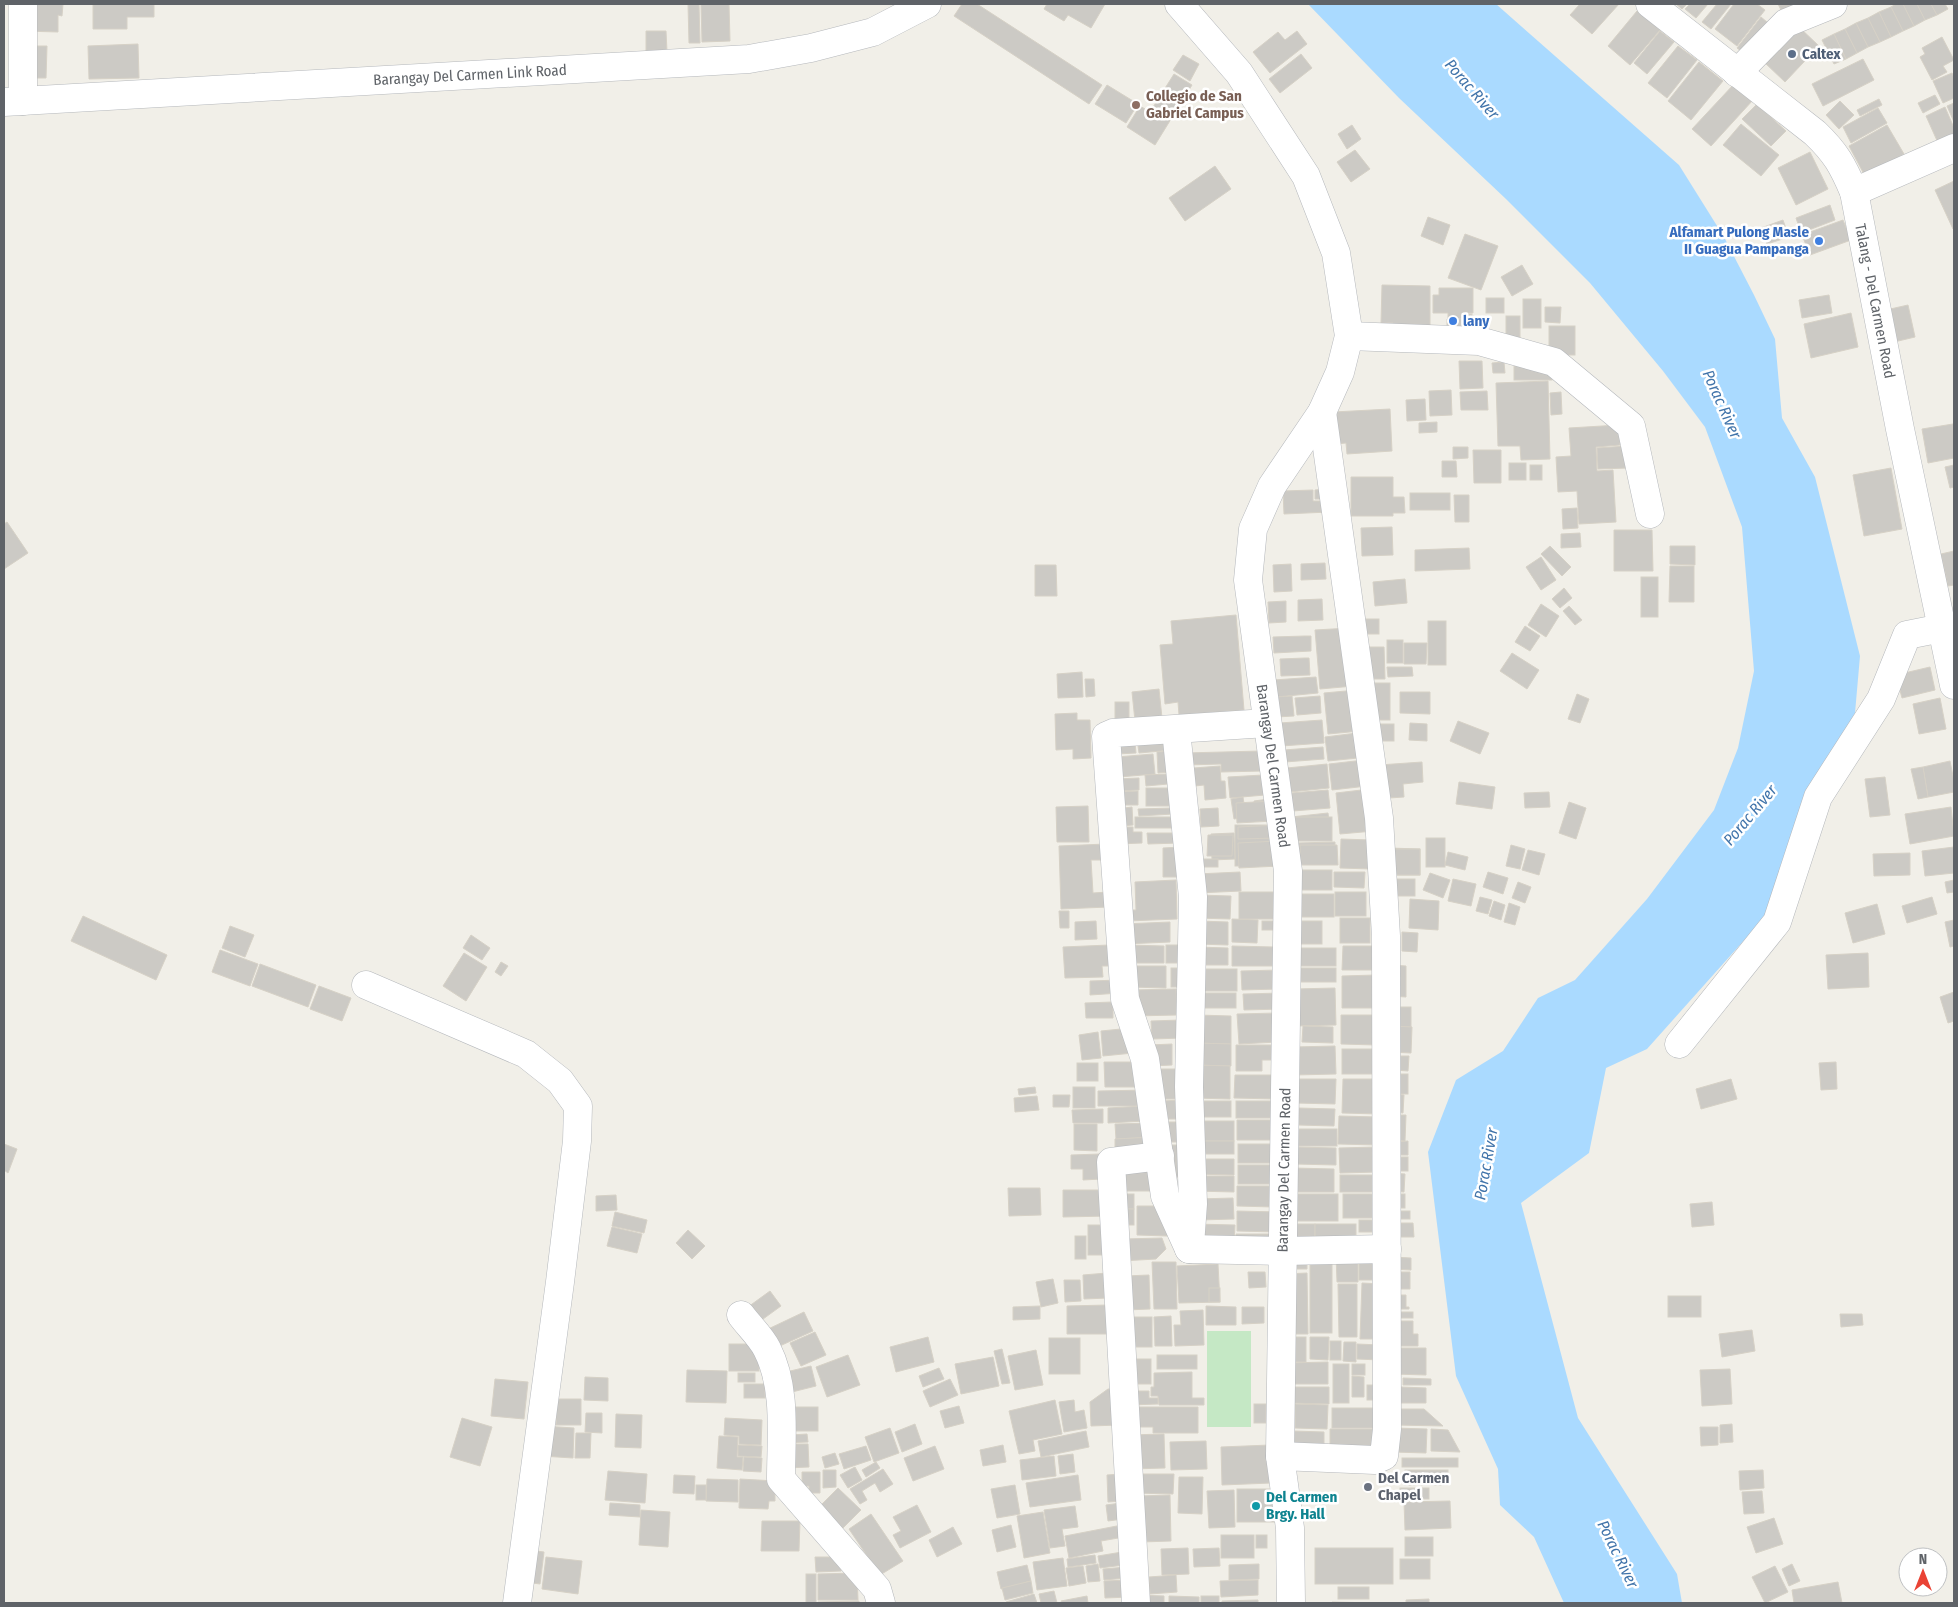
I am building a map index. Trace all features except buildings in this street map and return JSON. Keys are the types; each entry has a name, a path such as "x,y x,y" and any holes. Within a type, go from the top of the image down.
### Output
{"street":[{"path":"13,101 22,4"},
{"name":"Barangay Del Carmen Link Road","path":"13,101 749,59 811,48 873,32 927,4"},
{"name":"Barangay Del Carmen Road","path":"1179,4 1239,73 1306,176 1336,253 1350,336 1340,372 1322,412 1272,486 1252,529 1248,580 1288,871 1280,1456 1290,1528 1290,1603"},
{"name":"Talang - Del Carmen Road","path":"1650,4 1815,133 1832,149 1844,168 1854,192 1900,429 1954,685"},
{"path":"1737,73 1786,23 1833,4"},
{"path":"1854,192 1954,148"},
{"path":"1350,336 1478,341 1554,362 1631,426 1650,514"},
{"path":"1280,1456 1375,1460 1384,1456 1387,1429 1386,936 1379,818 1322,412"},
{"path":"1679,1044 1777,922 1818,797 1881,699 1907,635 1942,628"},
{"path":"1189,1249 1165,1196 1145,1059 1125,999 1106,736 1113,733 1268,723"},
{"path":"1176,730 1193,897 1189,1087 1193,1204 1189,1249"},
{"path":"366,986 526,1054 560,1081 578,1106 577,1141 560,1282 517,1603"},
{"path":"1136,1603 1111,1162 1160,1156"},
{"path":"1189,1249 1283,1251 1387,1249"},
{"path":"741,1315 767,1348 776,1374 781,1406 781,1479 877,1589 881,1603"}],"green space":[{"path":"1207,1331 1251,1331 1251,1427 1207,1427"}],"water":[{"name":"Porac River","path":"1308,4 1496,4 1679,165 1724,237 1775,339 1782,418 1815,477 1860,656 1855,713 1805,803 1764,918 1647,1049 1606,1068 1589,1153 1521,1203 1578,1418 1677,1574 1682,1603 1564,1603 1534,1537 1500,1505 1498,1469 1456,1376 1428,1152 1456,1080 1503,1051 1538,998 1575,980 1647,899 1714,810 1738,748 1754,671 1742,527 1705,427 1663,371 1590,283 1506,199 1399,98"}],"place":[{"name":"Caltex","path":"1792,54"},
{"name":"Collegio de San Gabriel Campus","path":"1136,105"},
{"name":"Alfamart Pulong Masle II Guagua Pampanga","path":"1819,241"},
{"name":"lany","path":"1453,321"},
{"name":"Del Carmen Chapel","path":"1368,1487"},
{"name":"Del Carmen Brgy. Hall","path":"1256,1506"}]}
